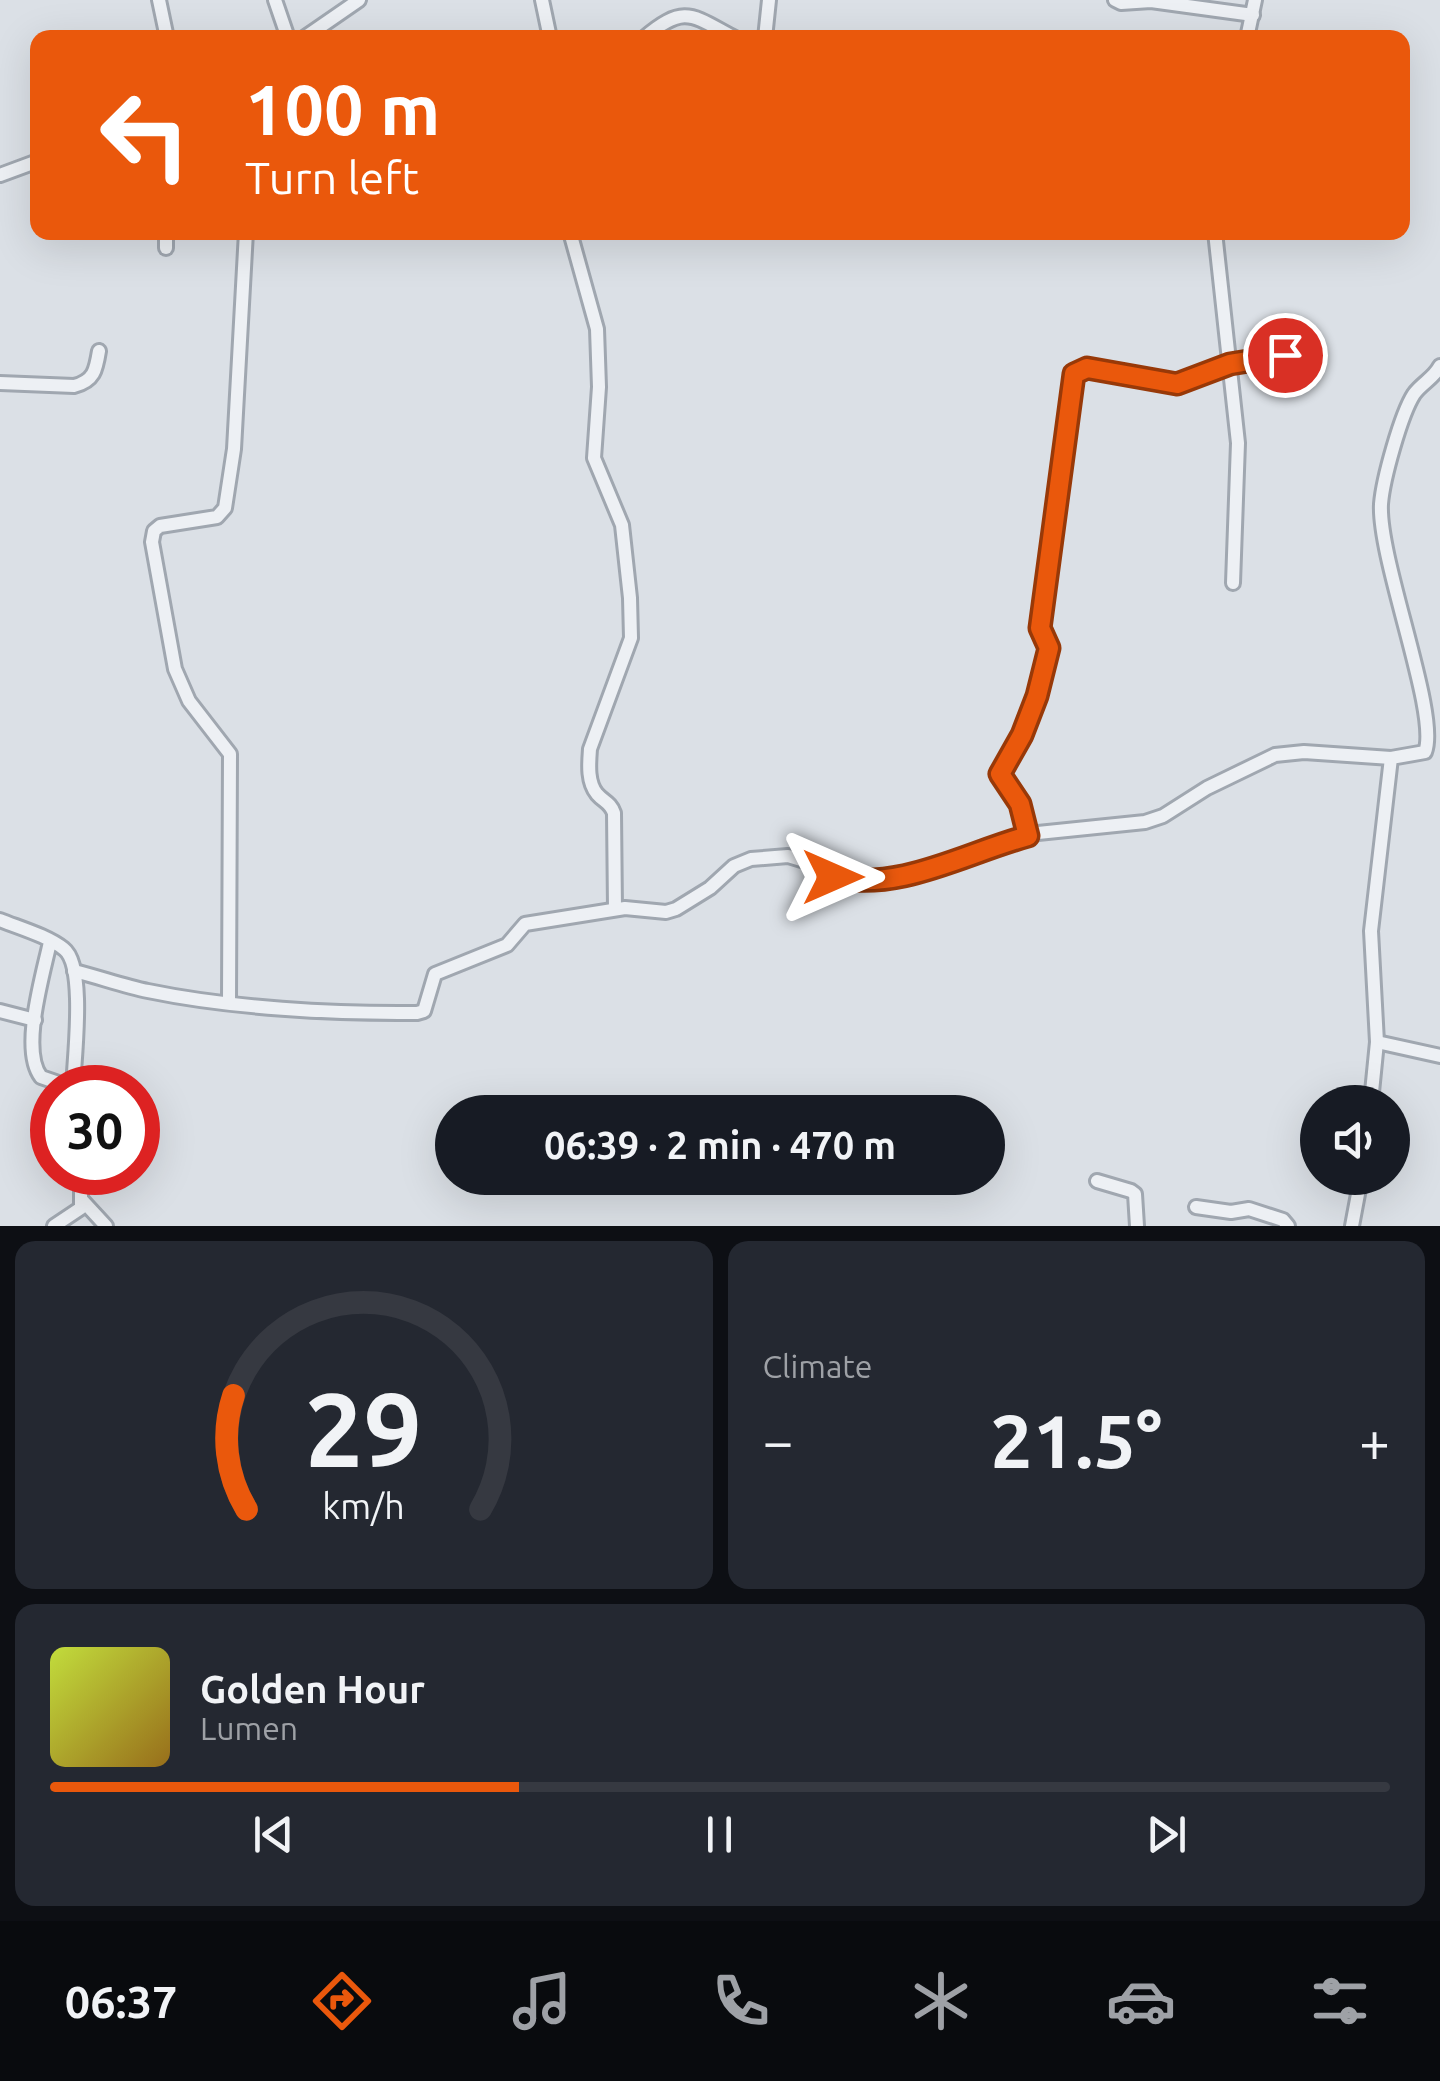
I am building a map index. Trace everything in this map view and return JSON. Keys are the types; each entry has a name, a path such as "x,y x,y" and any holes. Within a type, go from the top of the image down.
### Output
{"street":[{"path":"159,0 165,30"},
{"path":"275,0 285,30"},
{"path":"316,30 359,0"},
{"path":"542,0 548,30"},
{"path":"695,17 699,0"},
{"path":"765,30 769,0"},
{"path":"1115,0 1152,0 1253,15"},
{"path":"1249,30 1256,0"},
{"path":"656,30 678,15 695,17 720,30"},
{"path":"0,174 30,165"},
{"path":"166,240 166,248"},
{"path":"229,1001 230,754 189,701 176,670 152,542 154,531 160,526 217,517 225,508 234,450 246,240"},
{"path":"572,240 597,329 599,387 594,458 622,525 627,563 630,638 590,749 589,763 593,788 609,802 614,814 615,909"},
{"path":"1216,240 1239,476 1232,583"},
{"path":"0,383 84,384 96,373 100,352"},
{"path":"1028,836 1020,804 1000,774 1031,717 1049,648 1040,628 1074,374 1087,368 1177,384 1230,364 1307,354"},
{"path":"74,970 149,991 229,1001 350,1014 420,1012 424,1011 434,974 507,945 525,924 615,909 666,912 710,888 734,866 768,855 811,862 833,877 849,881 912,874 1028,836 1145,822 1275,755 1304,752 1391,758 1425,752 1429,740 1425,699 1390,563 1381,508 1384,480 1411,399 1439,371"},
{"path":"1373,1085 1377,1042 1371,931 1391,758"},
{"path":"0,920 50,942 64,949 72,958 77,992 73,1088 37,1074 32,1049 50,942"},
{"path":"0,1011 35,1020"},
{"path":"1377,1042 1440,1056"},
{"path":"1097,1181 1135,1194 1137,1226"},
{"path":"54,1226 81,1208 82,1195"},
{"path":"1352,1226 1358,1195"},
{"path":"82,1200 106,1226"},
{"path":"1196,1207 1231,1212 1254,1210 1283,1220 1288,1226"}],"route":[{"path":"833,877 849,881 912,874 1028,836 1020,804 1000,774 1031,717 1049,648 1040,628 1074,374 1087,368 1177,384 1230,364 1285,355"}]}
